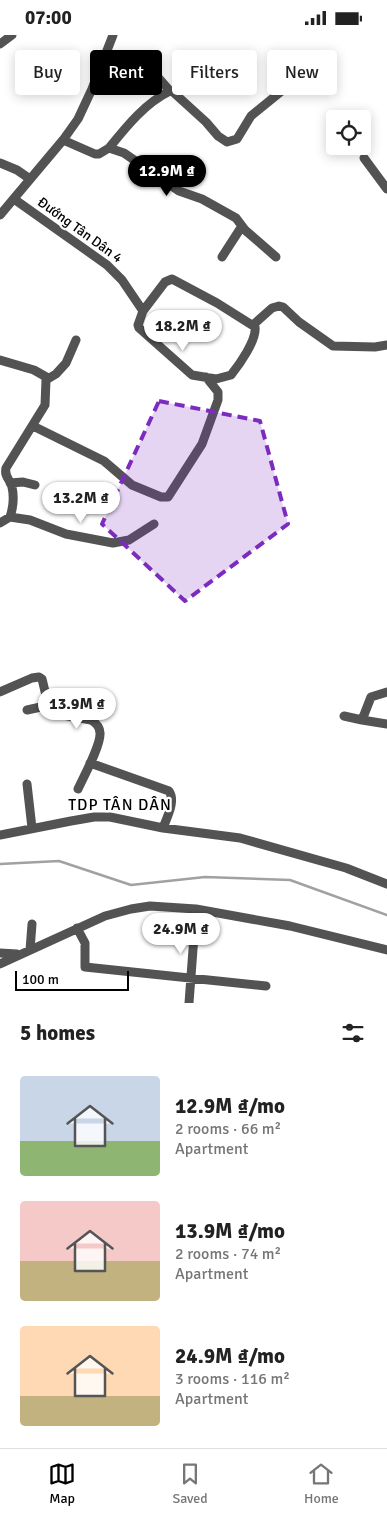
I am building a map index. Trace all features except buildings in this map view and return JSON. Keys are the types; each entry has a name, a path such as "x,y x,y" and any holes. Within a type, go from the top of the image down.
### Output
{"street":[{"path":"0,44 12,35"},
{"path":"107,50 113,35"},
{"path":"162,82 206,122 218,136 227,142 237,139 251,116 278,95"},
{"path":"63,140 99,154 109,148 134,118 159,97 170,91"},
{"path":"0,215 63,140 78,119 90,94"},
{"path":"109,148 124,153 179,191 202,199 236,218 245,230 276,257"},
{"path":"364,158 387,189"},
{"path":"0,163 30,179"},
{"name":"Đướng Tân Dân 4","path":"14,199 106,265 122,280 143,311"},
{"path":"222,257 242,226"},
{"path":"172,279 254,325 256,330 233,372 220,379 192,375 139,328 138,325 143,311 166,283 172,279"},
{"path":"254,325 272,308 278,306 283,307 299,322 333,346 375,347 387,345"},
{"path":"10,517 13,495 5,472 8,463 45,405 48,378 56,374 66,363 76,340"},
{"path":"0,360 34,370 48,378"},
{"path":"33,425 104,461 132,485 161,497 168,497 202,444 218,400 218,392 206,377"},
{"path":"10,483 23,482 36,485"},
{"path":"0,523 10,517 36,522 66,534 113,543 129,540 154,524"},
{"path":"0,692 32,678 39,677 42,679 50,705 57,715 91,720 99,727 99,743 78,789"},
{"path":"362,719 371,697 387,692"},
{"path":"27,710 50,705"},
{"path":"344,716 387,723"},
{"path":"90,763 169,791 171,793 171,803 164,828"},
{"path":"26,784 32,828"},
{"path":"0,835 100,817 240,838 346,868 387,884"},
{"path":"0,963 104,916 150,905 196,909 290,926 387,950"},
{"path":"189,1003 196,909"},
{"path":"30,950 32,924"},
{"path":"77,928 85,943 86,967 266,986"},
{"path":"0,953 20,954"}],"highlighted area":[{"path":"159,401 260,421 288,524 185,601 102,524"}],"waterway":[{"path":"0,864 59,861 131,885 205,877 290,880 387,915"}],"district":[{"name":"TDP TÂN DÂN","path":"120,805"}]}
